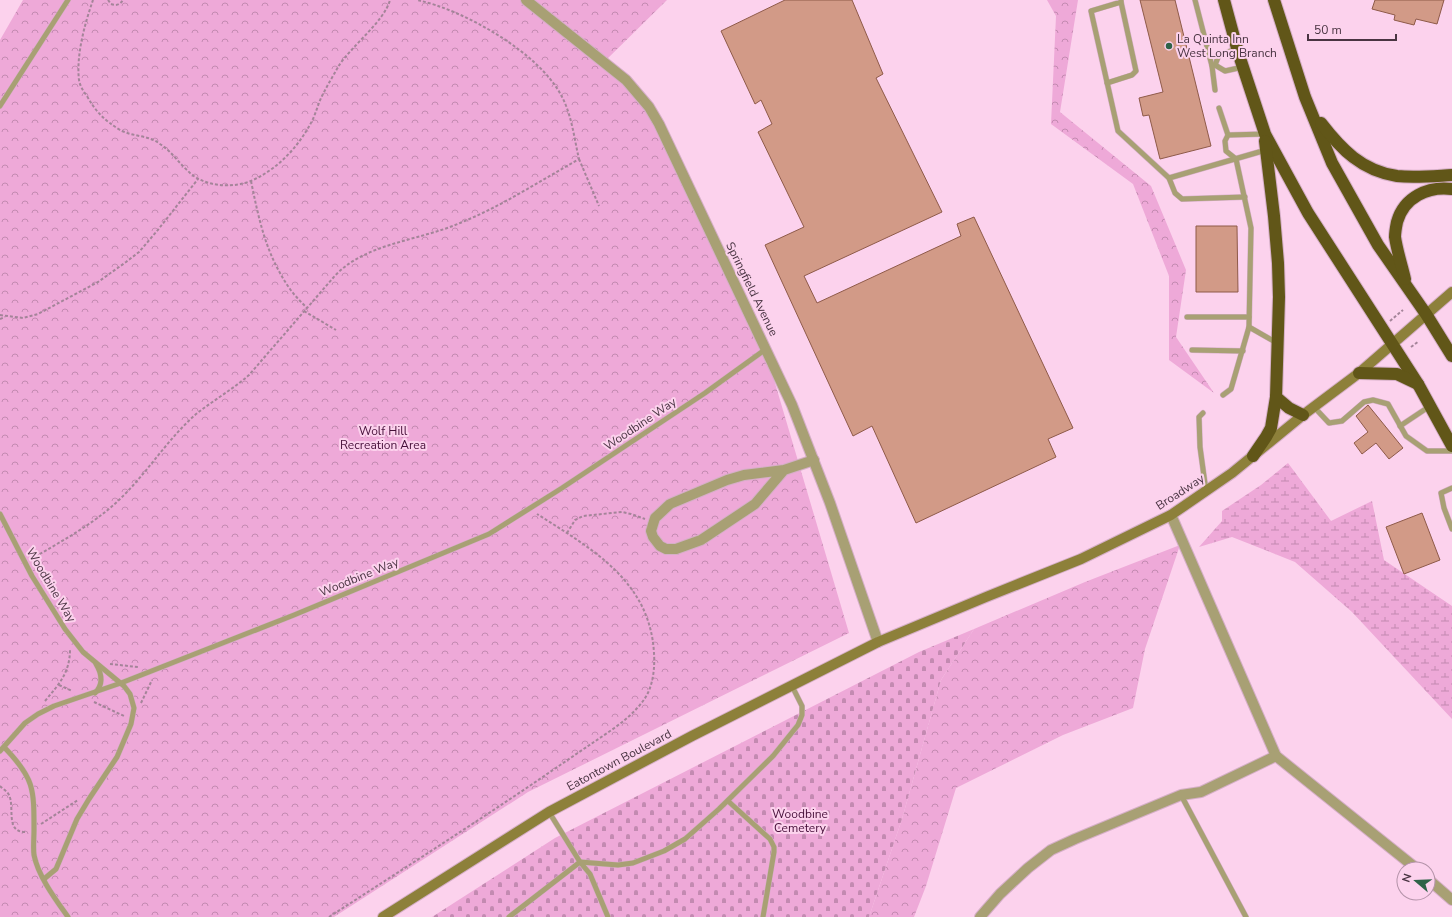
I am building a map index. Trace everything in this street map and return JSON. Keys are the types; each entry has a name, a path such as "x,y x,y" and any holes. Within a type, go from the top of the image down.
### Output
{"highway":[{"path":"1224,0 1237,49 1269,149 1308,213 1418,384 1452,446"},
{"path":"1274,0 1305,97 1332,163 1378,244 1426,314 1452,356"},
{"path":"1312,111 1336,142 1349,154 1368,167 1385,174 1398,176 1452,175"},
{"path":"1254,456 1271,428 1276,397 1279,298 1278,262 1269,149"},
{"path":"1406,286 1395,237 1399,217 1404,208 1420,193 1434,188 1452,189"},
{"path":"1359,373 1397,374 1418,384"},
{"path":"1276,397 1289,408 1303,415"}],"street":[{"name":"Springfield Avenue","path":"526,0 615,70 637,90 659,124 792,405 842,536 878,642"},
{"name":"Broadway","path":"878,642 986,596 1081,559 1171,515 1232,473 1303,415 1359,373 1452,292"},
{"path":"784,470 755,504 701,540 676,549 666,549 660,546 653,537 653,523 662,511 670,504 744,475 784,470 814,460"},
{"path":"1171,515 1276,756 1407,861"},
{"name":"Eatontown Boulevard","path":"383,917 549,812 692,736 878,642"},
{"path":"980,917 1000,894 1028,868 1051,850 1181,796 1202,792 1276,756"},
{"path":"1436,886 1452,900"}],"lane":[{"path":"0,106 68,0"},
{"path":"1195,0 1214,66 1214,90"},
{"path":"1107,83 1132,75 1136,71 1121,1 1091,11 1107,83 1118,131 1170,178 1175,194 1182,199 1245,197"},
{"path":"1214,66 1219,55 1237,49"},
{"path":"1214,66 1226,70 1243,66"},
{"path":"1219,108 1228,135 1225,141 1226,151 1236,159 1251,228 1249,327 1231,388 1223,395"},
{"path":"1228,135 1264,134"},
{"path":"1170,178 1269,149"},
{"path":"1187,317 1249,317"},
{"path":"1249,327 1278,344"},
{"name":"Woodbine Way","path":"0,514 25,563 65,629 78,646 121,684 488,534 529,509 705,393 766,349"},
{"path":"1192,350 1242,351"},
{"path":"1314,407 1329,423 1342,421 1364,402 1373,400 1388,404 1406,436 1427,451 1452,451"},
{"path":"1400,426 1430,406"},
{"path":"1203,413 1199,417 1200,447 1206,491"},
{"path":"1452,488 1441,493 1444,508 1452,529"},
{"path":"93,660 99,670 101,681 98,690 93,694"},
{"path":"0,751 25,723 54,706 121,684 130,694 134,708 134,716 126,738 117,757 77,819 56,869 44,879"},
{"path":"509,917 580,862 618,865 633,863 657,854 685,839 773,756 798,725 802,715 802,706 792,686"},
{"path":"4,747 24,769 32,786 34,798 34,855 44,879 68,917"},
{"path":"1181,796 1246,917"},
{"path":"728,800 770,839 774,847 764,917"},
{"path":"549,812 580,862 590,874 608,917"}],"path":[{"path":"93,0 82,33 79,73 81,88 99,114 122,131 160,143 188,172 198,179 211,184 225,185 251,181 263,175 290,153 302,139 313,120 322,95 339,66 383,13 390,0"},
{"path":"108,0 111,4 116,5 120,4 123,0"},
{"path":"417,0 444,7 476,22 519,50 555,85 567,108 572,124 578,159 599,206"},
{"path":"25,563 85,527 115,504 196,414 237,386 249,375 340,270 360,256 370,252 461,223 497,206 578,159"},
{"path":"0,315 23,318 38,314 98,282 139,252 162,226 198,179"},
{"path":"251,181 262,230 269,251 290,290 307,308"},
{"path":"1389,321 1403,310"},
{"path":"304,311 336,330"},
{"path":"0,319 6,316"},
{"path":"1411,347 1419,341"},
{"path":"329,917 614,728 635,711 645,700 651,686 654,672 654,656 650,624 644,610 628,586 607,561 529,509"},
{"path":"567,533 575,520 583,516 622,512 653,523"},
{"path":"45,701 59,685 69,665 70,646"},
{"path":"93,660 107,664 144,667"},
{"path":"59,685 125,717 134,716 151,681 163,667"}],"green space":[{"name":"Wolf Hill Recreation Area","path":"23,0 667,0 604,62 648,110 764,346 849,633 528,792 334,917 0,917 0,40"},
{"path":"1047,0 1078,0 1060,112 1151,186 1186,270 1176,337 1214,393 1169,360 1169,276 1133,184 1051,124 1056,16"},
{"path":"1288,463 1331,521 1372,501 1384,560 1452,606 1452,719 1352,612 1295,562 1232,537 1199,547 1222,521 1222,511 1261,485"},
{"path":"1180,545 1145,649 1133,708 1063,735 956,788 926,886 914,917 869,917 902,819 941,680 974,629 1085,582"},
{"name":"Woodbine Cemetery","path":"974,629 941,680 902,819 869,917 432,917 555,838 919,652"}],"building":[{"path":"785,0 852,0 883,74 876,78 942,212 804,276 817,303 961,236 957,224 974,217 1073,428 1048,439 1056,457 916,523 872,426 853,436 765,245 804,227 758,132 772,124 761,100 755,104 721,31"},
{"name":"La Quinta Inn West Long Branch","path":"1140,0 1175,0 1211,146 1160,159 1149,115 1143,116 1139,98 1163,92"},
{"path":"1375,0 1444,0 1437,24 1416,19 1414,25 1394,20 1395,15 1372,9"},
{"path":"1196,226 1237,226 1238,292 1196,292"},
{"path":"1368,405 1403,448 1389,459 1376,443 1362,454 1354,443 1368,432 1356,416"},
{"path":"1422,513 1440,560 1404,574 1386,527"}],"place":[{"name":"La Quinta Inn West Long Branch","path":"1169,46"}]}
